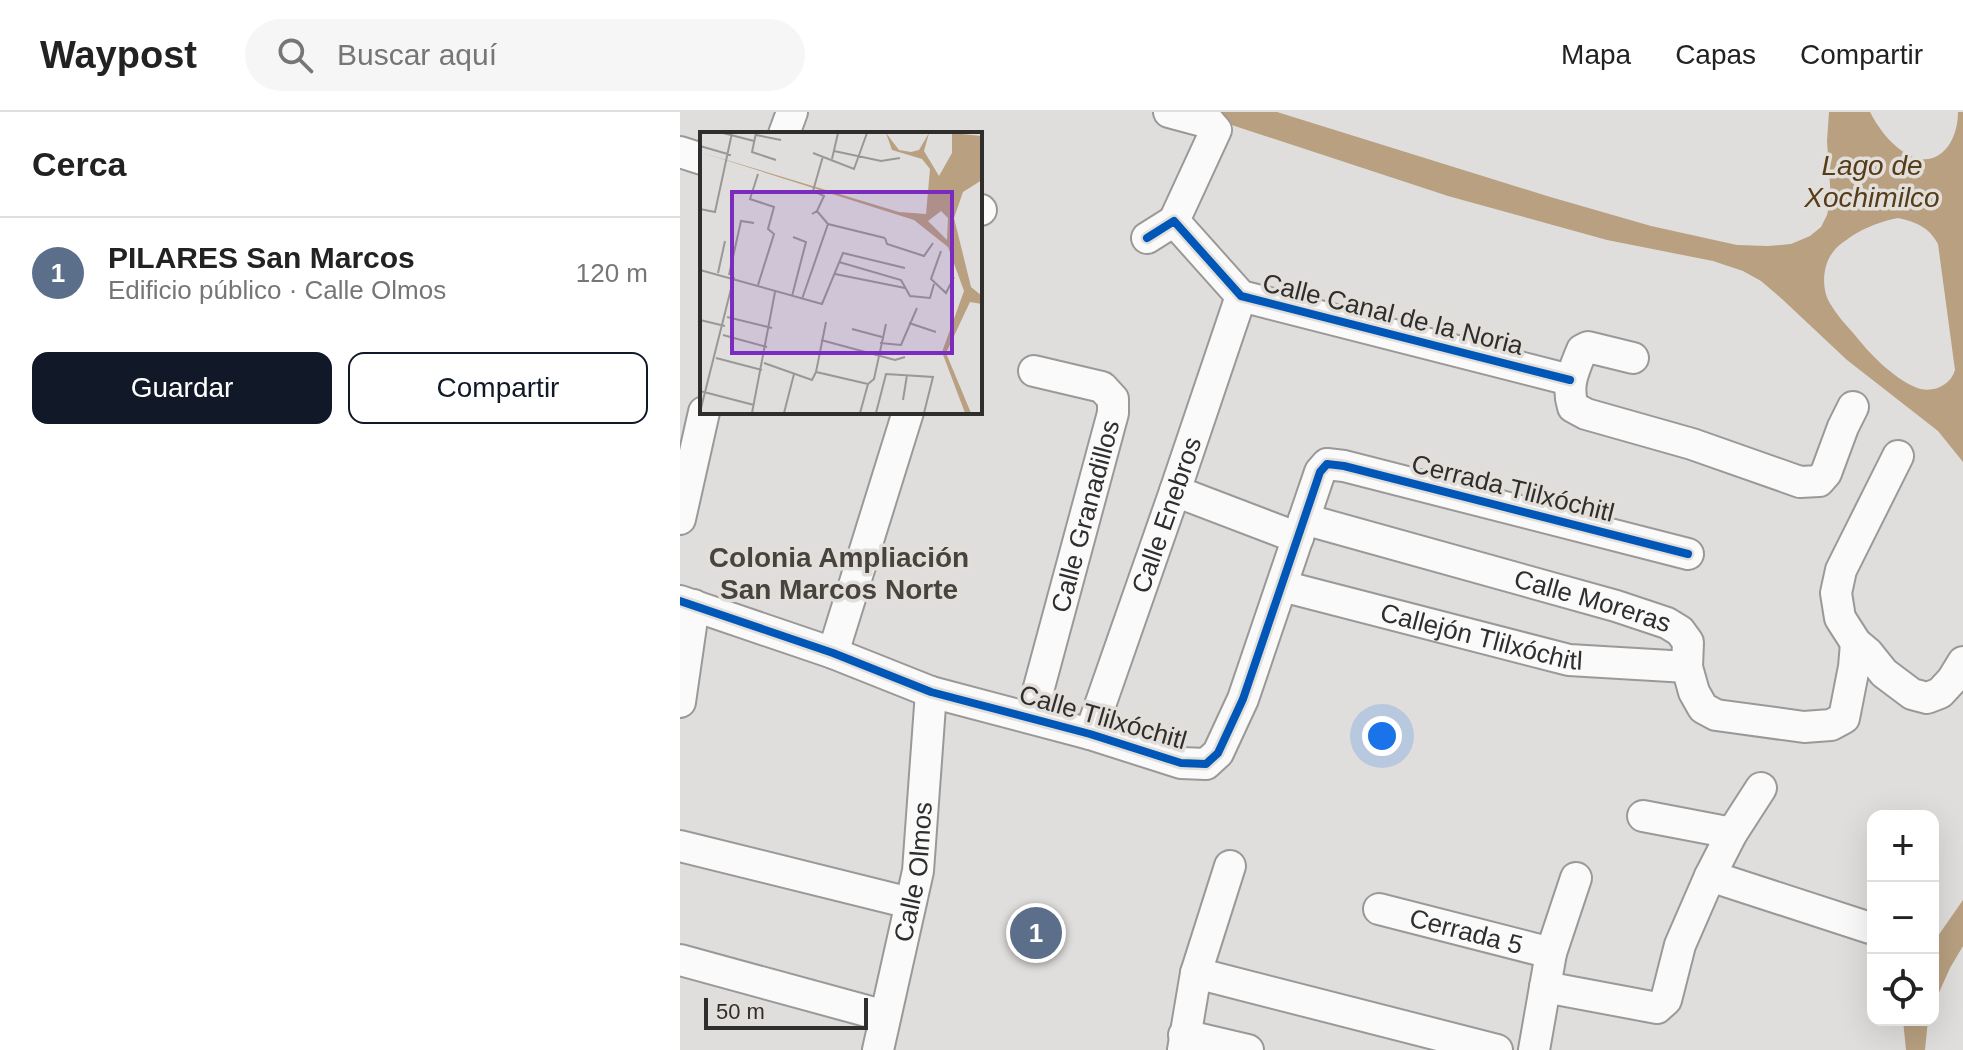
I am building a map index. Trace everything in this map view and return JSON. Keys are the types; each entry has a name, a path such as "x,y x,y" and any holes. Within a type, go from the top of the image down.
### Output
{"street":[{"path":"785,132 792,112"},
{"path":"1147,238 1174,221 1216,130 1210,123 1169,112"},
{"path":"680,152 700,158"},
{"name":"Calle Canal de la Noria","path":"1174,221 1241,296 1570,380"},
{"name":"Calle Enebros","path":"1090,734 1241,296"},
{"path":"1633,358 1588,347 1582,350 1570,380 1569,395 1573,407 1586,414 1692,444 1800,482 1819,481 1826,473 1853,407"},
{"name":"Calle Granadillos","path":"1031,717 1113,413 1113,399 1102,387 1034,371"},
{"path":"680,519 704,414"},
{"path":"833,653 907,414"},
{"path":"1898,456 1848,553 1836,593 1840,618 1856,643 1884,673 1912,694 1927,698 1940,693 1963,662"},
{"name":"Calle Tlilxóchitl","path":"687,603 833,653 931,692 1031,717 1181,763 1206,764 1218,753 1243,699 1320,472 1327,464"},
{"name":"Cerrada Tlilxóchitl","path":"1327,464 1688,554"},
{"path":"1175,491 1301,528"},
{"name":"Calle Moreras","path":"1301,528 1616,606 1667,623 1680,631 1688,642 1687,667 1694,692 1703,708 1716,715 1804,727 1831,725 1844,718 1856,643"},
{"name":"Callejón Tlilxóchitl","path":"1282,586 1569,660 1687,667"},
{"path":"680,702 687,603"},
{"name":"Calle Olmos","path":"878,1050 918,871 931,692"},
{"path":"1545,987 1657,1008 1666,1000 1680,945 1710,876 1732,833 1761,788"},
{"path":"1643,816 1732,833"},
{"path":"680,846 910,903"},
{"path":"1230,866 1196,973 1184,1042 1248,1050"},
{"path":"1710,876 1867,927"},
{"path":"1534,1050 1551,953 1576,878"},
{"name":"Cerrada 5","path":"1379,909 1551,953"},
{"path":"680,960 885,1016"},
{"path":"1196,973 1497,1050"}],"water":[{"name":"Lago de Xochimilco","path":"1192,112 1277,112 1651,226 1737,245 1768,246 1791,244 1810,236 1821,227 1827,215 1831,199 1827,141 1829,112 1870,112 1897,147 1914,157 1925,159 1934,157 1949,145 1958,112 1963,112 1963,462 1938,431 1847,360 1761,281 1743,271 1713,261 1607,240 1448,196","holes":["1898,218 1926,229 1938,244 1955,370 1949,381 1939,388 1927,390 1915,387 1882,364 1836,312 1824,285 1827,264 1839,245 1874,225"]},
{"path":"1963,900 1963,946 1939,993 1939,954 1939,934"},
{"path":"1904,1026 1927,1026 1925,1050 1906,1050"}],"cycle path":[{"path":"1147,238 1174,221 1241,296 1570,380"},
{"path":"680,601 833,653 931,692 1090,734 1181,763 1206,764 1218,753 1243,699 1320,472 1327,464 1688,554"}],"place":[{"name":"PILARES San Marcos","path":"1036,933"}],"district":[{"name":"Colonia Ampliación San Marcos Norte","path":"839,573"}]}
